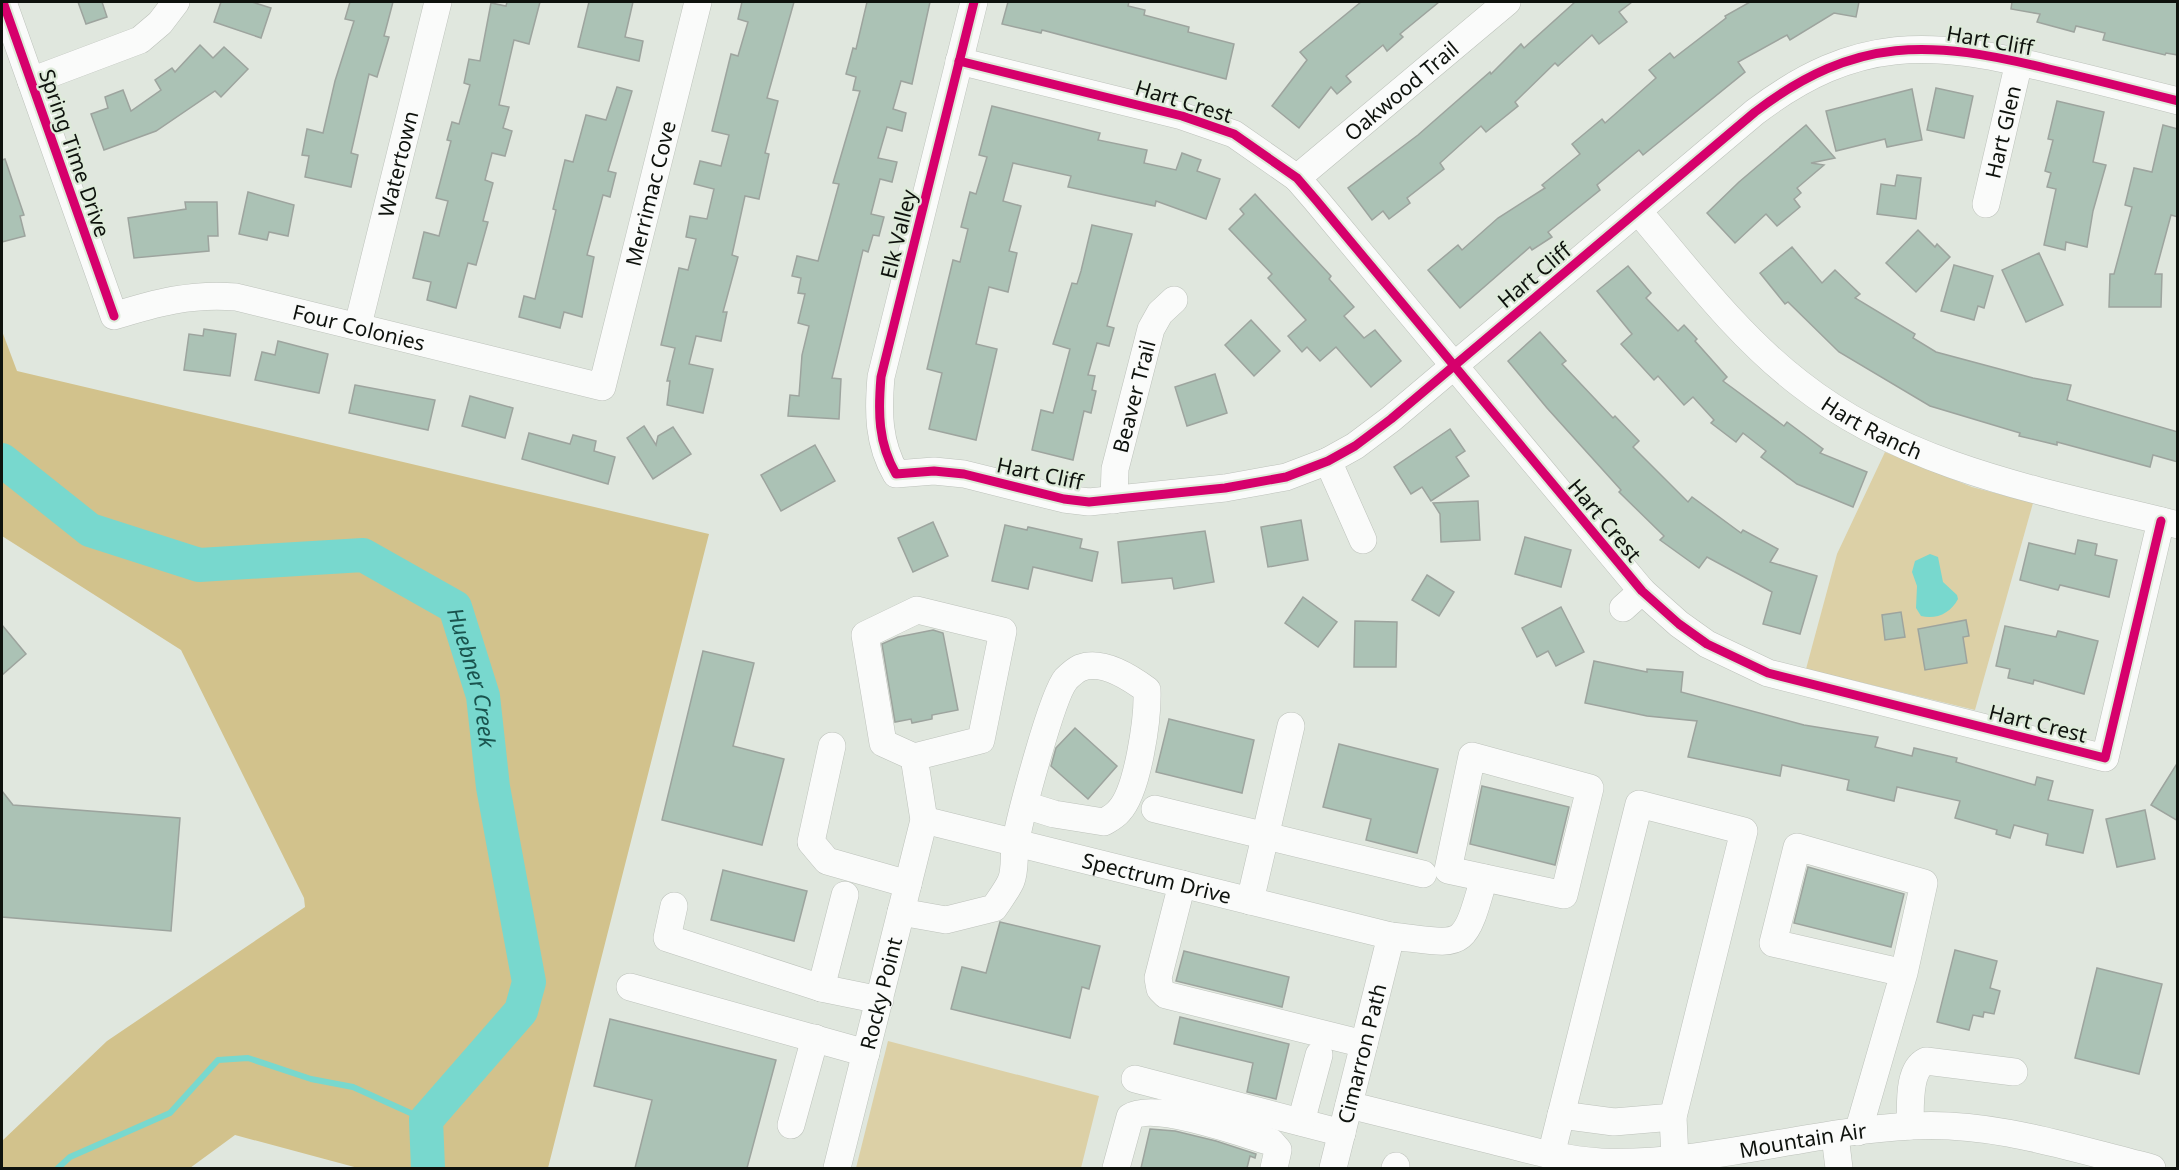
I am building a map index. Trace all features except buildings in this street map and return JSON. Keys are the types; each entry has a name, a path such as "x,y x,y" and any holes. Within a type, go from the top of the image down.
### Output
{"street":[{"name":"Spring Time Drive","path":"3,2 114,316"},
{"path":"31,81 140,40 160,23 176,2"},
{"name":"Watertown","path":"358,325 438,2"},
{"name":"Merrimac Cove","path":"602,387 698,2"},
{"name":"Elk Valley","path":"896,474 887,458 880,431 881,378 974,2"},
{"name":"Oakwood Trail","path":"1297,178 1507,2"},
{"name":"Hart Cliff","path":"896,474 934,471 964,474 1064,499 1089,502 1236,486 1286,477 1328,461 1355,446 1453,367 1755,112 1794,85 1827,68 1854,59 1911,49 1967,51 2178,100"},
{"name":"Hart Crest","path":"959,61 1182,116 1234,134 1297,178 1453,367 1632,600 1679,624 1707,644 1768,673 2106,758 2169,523"},
{"name":"Hart Glen","path":"1986,204 2019,62"},
{"name":"Hart Ranch","path":"1638,211 1757,347 1799,384 1846,416 1896,443 1947,465 2169,523"},
{"name":"Four Colonies","path":"114,316 176,298 216,295 256,300 602,387"},
{"name":"Beaver Trail","path":"1114,500 1115,469 1151,329 1160,314 1174,300"},
{"path":"1328,461 1363,540"},
{"path":"917,610 1003,631 981,740 914,757 884,743 865,635 917,610"},
{"path":"901,912 946,920 994,908 1012,880 1015,843 1025,805 1065,680 1081,668 1104,668 1126,674 1147,690 1148,715 1133,781 1120,811 1104,822 1063,816 1025,805"},
{"path":"1250,901 1291,726"},
{"path":"832,746 811,842 827,861 908,884"},
{"path":"1472,756 1590,788 1564,896 1484,878 1448,870 1472,756"},
{"path":"914,757 924,820"},
{"path":"1551,1155 1639,804 1744,831 1663,1162"},
{"path":"1155,809 1423,874"},
{"name":"Rocky Point","path":"837,1168 924,820"},
{"name":"Spectrum Drive","path":"924,820 1391,936 1448,942 1460,939 1471,925 1484,878"},
{"path":"1839,1168 1846,1134 1904,973 1924,883 1797,847 1773,943 1904,973"},
{"path":"1182,884 1158,978 1160,989 1167,995 1364,1044"},
{"path":"821,988 845,895"},
{"path":"674,906 667,938 821,988 880,1000"},
{"name":"Cimarron Path","path":"1333,1168 1391,936"},
{"path":"630,987 866,1053"},
{"path":"791,1125 815,1038"},
{"path":"1301,1122 1318,1056"},
{"path":"1910,1126 1914,1073 1920,1064 1926,1061 2014,1072"},
{"path":"1135,1079 1342,1133"},
{"name":"Mountain Air","path":"1348,1105 1582,1164 1663,1162 1910,1126 1980,1128 2125,1165 2152,1168"},
{"path":"1116,1168 1130,1117 1145,1110 1170,1114 1271,1142 1278,1150 1274,1168"},
{"path":"1561,1115 1614,1122 1673,1117"}],"shaded area":[{"path":"2,331 17,371 709,534 548,1168 358,1168 235,1135 190,1168 2,1168 2,1141 107,1041 305,907 304,898 181,650 2,536"},
{"path":"1885,452 1972,487 2033,503 1975,710 1806,669 1837,554"},
{"path":"888,1041 1099,1096 1081,1168 856,1168"}],"water":[{"path":"1930,554 1938,557 1943,582 1957,595 1958,599 1947,612 1927,617 1921,616 1916,608 1917,586 1912,572 1915,561"}],"waterway":[{"name":"Huebner Creek","path":"2,460 90,530 199,565 363,555 455,607 483,696 493,787 529,982 521,1011 426,1120 428,1168"},
{"path":"58,1168 70,1157 170,1113 218,1060 248,1058 311,1079 353,1087 426,1120"}],"cycle path":[{"path":"3,2 114,316"},
{"path":"974,2 881,377 880,415 883,439 896,474 934,471 964,474 1064,499 1089,502 1225,488 1286,477 1328,461 1355,446 1391,419 1755,112 1792,87 1827,69 1861,57 1896,51 1931,50 1967,53 2006,59 2178,101"},
{"path":"959,61 1182,116 1234,134 1297,178 1642,591 1679,624 1707,644 1768,673 2105,758 2161,521"}]}
